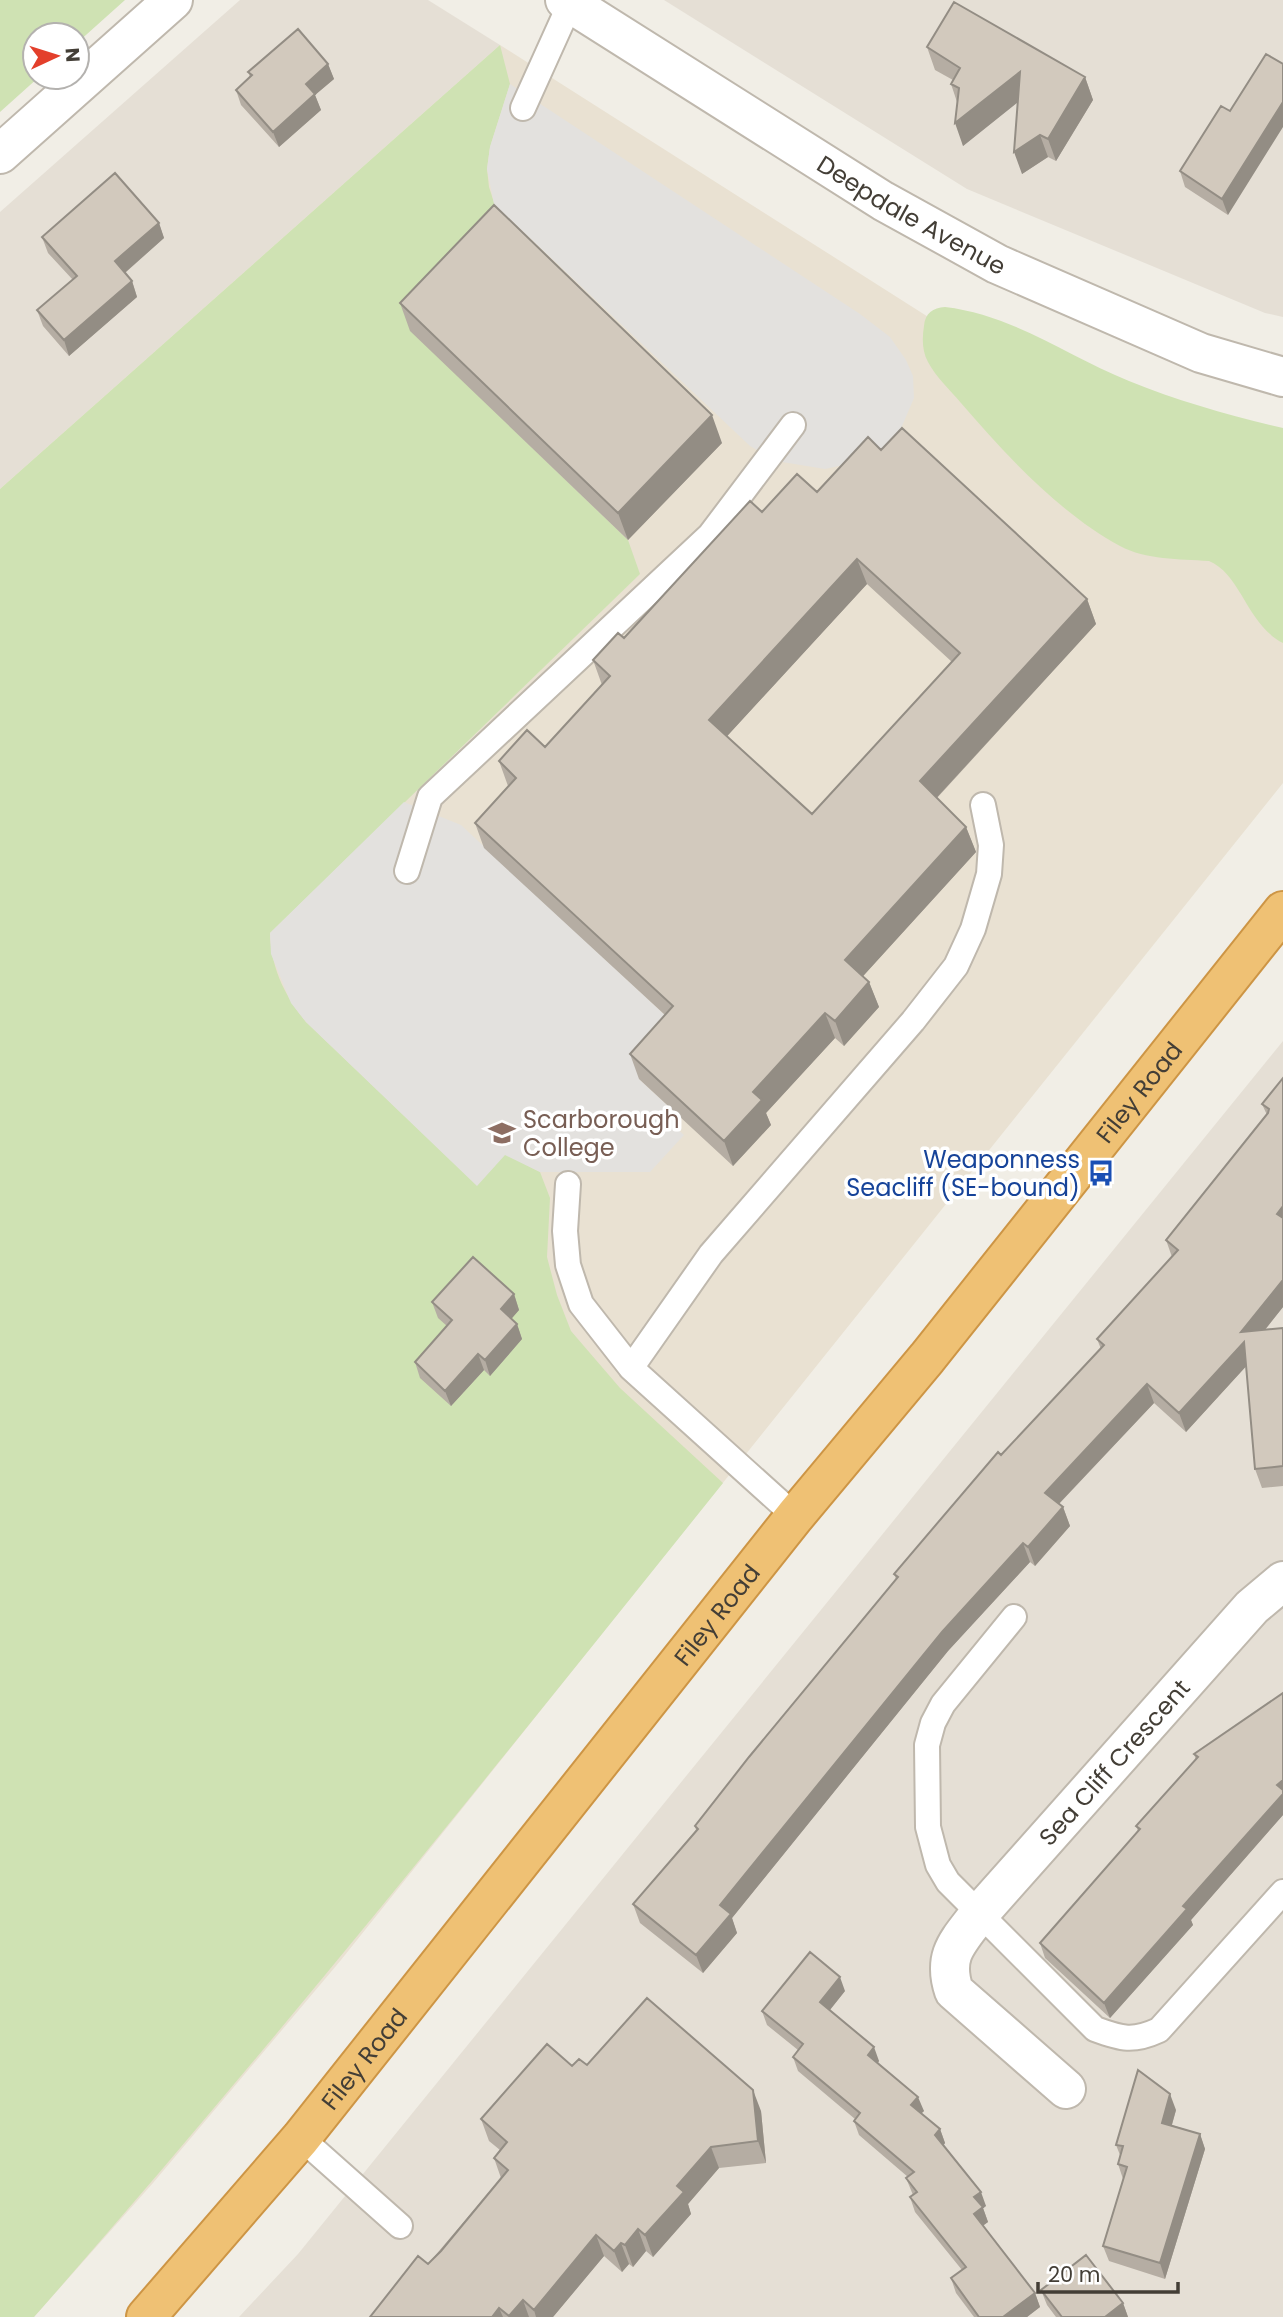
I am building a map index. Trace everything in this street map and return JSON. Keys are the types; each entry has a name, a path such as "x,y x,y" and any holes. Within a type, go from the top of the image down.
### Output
{"highway":[{"name":"Filey Road","path":"146,2317 301,2138 795,1516 935,1348 1283,911"}],"street":[{"path":"0,154 173,0"},
{"name":"Deepdale Avenue","path":"567,2 883,201 997,264 1200,353 1283,377"},
{"name":"Sea Cliff Crescent","path":"1066,2089 954,1991 948,1973 952,1950 979,1914 1252,1607 1283,1581"}],"lane":[{"path":"523,108 567,2"},
{"path":"407,871 430,797 710,535 793,425"},
{"path":"631,1368 711,1255 913,1021 956,966 973,929 989,874 991,845 983,806"},
{"path":"568,1184 565,1231 568,1265 581,1304 631,1368 795,1516"},
{"path":"1014,1617 943,1704 927,1745 925,1788 933,1847 947,1882 1096,2029 1116,2037 1139,2039 1159,2030 1283,1892"},
{"path":"301,2138 400,2226"}],"shaded area":[{"path":"240,0 428,0 500,45 0,489 0,212"},
{"path":"664,0 1283,0 1283,317 1265,313 967,189"},
{"name":"Scarborough College","path":"500,45 1048,393 1283,457 1283,783 341,1960 153,2183 34,2317 0,2317 0,489"},
{"path":"510,84 860,314 890,337 913,376 914,398 899,433 883,449 853,463 825,469 776,461 750,446 494,204 487,169 490,147"},
{"path":"404,802 461,825 682,1031 639,1079 681,1118 674,1126 684,1135 650,1172 540,1172 505,1155 477,1186 306,1022 291,1003 271,954 270,933"},
{"path":"1283,1041 1283,2317 239,2317 298,2254"}],"green space":[{"path":"0,0 125,0 91,30 91,21 21,21 21,91 23,91 0,112"},
{"path":"500,45 510,84 490,147 487,169 489,187 504,233 411,331 628,540 640,574 270,933 271,945 280,980 306,1022 477,1185 505,1154 540,1172 550,1198 547,1257 557,1295 571,1331 620,1388 723,1483 383,1904 123,2215 34,2317 0,2317 0,489"},
{"path":"945,307 970,311 1017,327 1106,371 1166,395 1283,428 1283,643 1261,624 1220,568 1209,561 1175,559 1130,551 1098,533 1034,482 931,368 924,349 924,326 926,318 933,310"}],"building":[{"path":"954,2 1085,77 1048,139 1040,135 1014,152 1020,72 955,123 959,88 951,84 960,68 927,47"},
{"path":"298,29 328,64 306,84 315,94 273,132 236,90 252,75 248,72"},
{"path":"1266,54 1283,64 1283,102 1222,199 1180,171 1221,106 1230,111"},
{"path":"115,173 159,223 115,261 132,281 64,340 37,310 77,276 42,237"},
{"path":"494,205 712,415 618,513 400,303"},
{"path":"902,428 1087,599 920,781 966,827 845,960 869,982 835,1021 825,1013 753,1092 762,1100 724,1141 630,1054 673,1006 475,823 516,778 499,761 527,730 545,747 610,676 593,660 618,633 624,638 750,501 762,512 797,474 817,492 868,437 881,450","holes":["857,559 960,653 812,814 709,720"]},
{"path":"1283,1078 1283,1206 1277,1214 1283,1218 1283,1280 1241,1332 1283,1328 1283,1466 1255,1469 1244,1342 1179,1413 1147,1384 1045,1493 1063,1507 1028,1547 1023,1543 942,1632 720,1905 731,1914 696,1955 633,1904 698,1829 695,1826 749,1757 898,1577 894,1574 998,1452 1001,1455 1104,1345 1097,1339 1178,1250 1166,1240 1268,1113 1269,1109 1262,1104"},
{"path":"473,1257 514,1294 501,1309 517,1324 485,1360 478,1354 445,1391 415,1362 452,1320 432,1302"},
{"path":"1283,1693 1283,1780 1277,1785 1283,1790 1283,1794 1183,1906 1187,1909 1104,2003 1040,1943 1140,1829 1136,1826 1198,1757 1194,1754"},
{"path":"810,1952 840,1977 820,2002 874,2047 868,2055 918,2097 911,2105 940,2129 935,2135 981,2192 974,2197 983,2207 974,2214 1035,2293 1003,2317 979,2317 951,2278 966,2267 910,2197 917,2192 906,2178 914,2172 854,2121 860,2113 793,2057 803,2044 762,2011"},
{"path":"647,1998 753,2090 758,2141 711,2147 677,2186 684,2192 645,2235 638,2229 625,2245 621,2243 614,2251 596,2235 534,2310 523,2300 509,2316 499,2308 492,2317 370,2317 418,2256 428,2264 508,2170 494,2158 507,2142 481,2119 547,2044 572,2066 579,2059 587,2065"},
{"path":"1138,2070 1170,2094 1162,2123 1200,2134 1160,2263 1103,2246 1127,2167 1118,2164 1123,2146 1116,2145"},
{"path":"1086,2255 1123,2303 1105,2317 1062,2317 1041,2290"}],"place":[{"name":"Scarborough College","path":"502,1133"},
{"name":"Weaponness Seacliff (SE-bound)","path":"1101,1173"}]}
